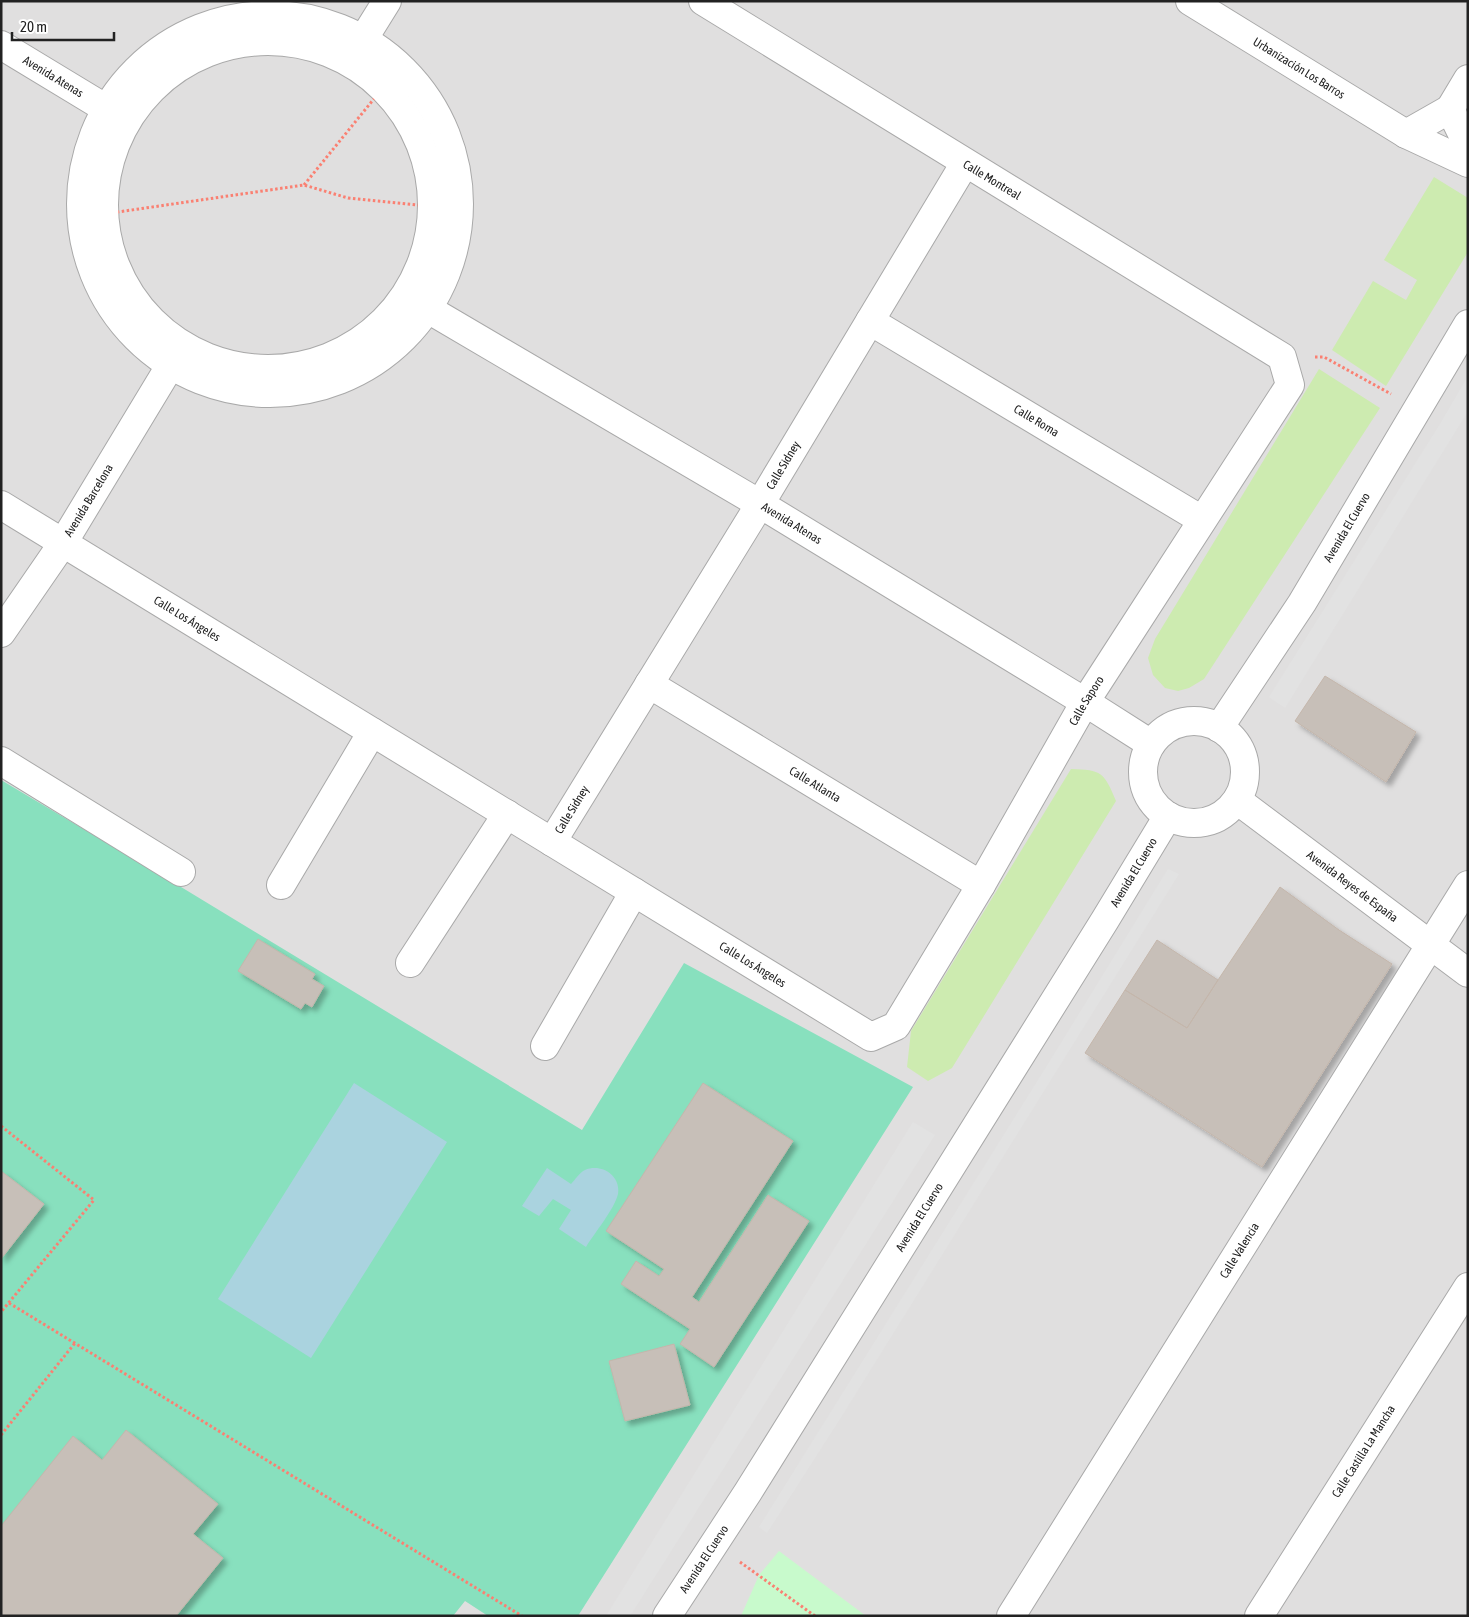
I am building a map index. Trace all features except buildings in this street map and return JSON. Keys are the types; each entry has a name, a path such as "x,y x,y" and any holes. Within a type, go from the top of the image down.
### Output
{"street":[{"path":"364,38 387,1"},
{"name":"Calle Montreal","path":"703,1 1282,357"},
{"name":"Urbanización Los Barros","path":"1190,1 1406,134 1468,164"},
{"path":"264,13 301,16 334,25 364,38 401,67 430,101 451,148 459,187 454,251 428,309 402,341 382,358 332,384 282,394 252,394 209,384 170,366 134,336 113,310 92,272 80,221 84,162 105,108 135,69 160,48 189,31 228,17 264,13"},
{"path":"240,42 291,42 341,57 385,86 410,122 426,164 434,207 427,248 411,287 386,320 353,346 315,363 274,370 232,366 193,352 159,329 131,297 108,246 101,215 103,190 118,136 149,90 190,59 240,42"},
{"name":"Avenida Atenas","path":"1,45 105,108"},
{"path":"1406,134 1450,109 1468,79"},
{"path":"1450,109 1468,146"},
{"name":"Calle Sidney","path":"552,842 760,504 965,163"},
{"name":"Avenida Atenas","path":"428,309 760,504 1151,744"},
{"name":"Calle Roma","path":"870,321 1202,520"},
{"name":"Avenida El Cuervo","path":"1219,728 1302,603 1468,324"},
{"name":"Calle Saporo","path":"871,1037 896,1026 981,885 1085,702 1290,385 1282,357"},
{"name":"Avenida Barcelona","path":"1,633 62,543 170,366"},
{"name":"Calle Los Ángeles","path":"1,506 871,1037"},
{"name":"Calle Atlanta","path":"649,684 981,885"},
{"path":"1189,721 1204,722 1219,728 1232,738 1241,752 1244,768 1243,784 1237,800 1226,811 1213,819 1198,822 1182,821 1168,816 1155,805 1147,791 1143,775 1144,759 1151,744 1161,732 1174,724 1189,721"},
{"path":"281,885 372,732"},
{"path":"1,761 181,872"},
{"name":"Avenida Reyes de España","path":"1237,800 1468,973"},
{"path":"410,963 507,814"},
{"name":"Avenida El Cuervo","path":"667,1616 714,1545 1168,816"},
{"name":"Calle Valencia","path":"1011,1616 1468,885"},
{"path":"545,1046 634,892"},
{"name":"Calle Castilla La Mancha","path":"1259,1616 1468,1287"}],"path":[{"path":"304,185 385,86"},
{"path":"101,215 304,185 348,198 434,207"},
{"path":"1282,357 1324,357 1418,409"},
{"path":"1,1126 94,1200 1,1312"},
{"path":"9,1303 522,1616"},
{"path":"1,1435 74,1343"},
{"path":"714,1545 815,1616"}],"shaded area":[{"path":"1,1 1468,1 1468,1616 1,1616"},
{"path":"1468,376 1468,411 1285,708 1269,697"},
{"path":"1168,869 1179,874 767,1533 759,1527"},
{"path":"913,1122 935,1135 630,1616 606,1616"}],"green space":[{"path":"1434,177 1468,198 1468,252 1386,386 1332,350 1373,281 1406,300 1417,280 1384,260"},
{"path":"1319,369 1380,408 1204,679 1189,688 1178,691 1165,688 1153,675 1148,658 1155,639"},
{"path":"1071,769 1089,770 1101,774 1105,778 1116,801 952,1068 928,1081 907,1067 911,1031"},
{"path":"1,780 582,1130 684,963 913,1087 578,1616 488,1616 465,1601 453,1616 1,1616"},
{"path":"779,1551 866,1616 741,1616 759,1575"}],"water":[{"path":"354,1083 447,1142 311,1358 218,1299"},
{"path":"547,1168 571,1184 579,1174 591,1168 609,1172 616,1181 618,1194 616,1200 586,1247 559,1229 571,1210 553,1199 539,1216 522,1206"}]}
